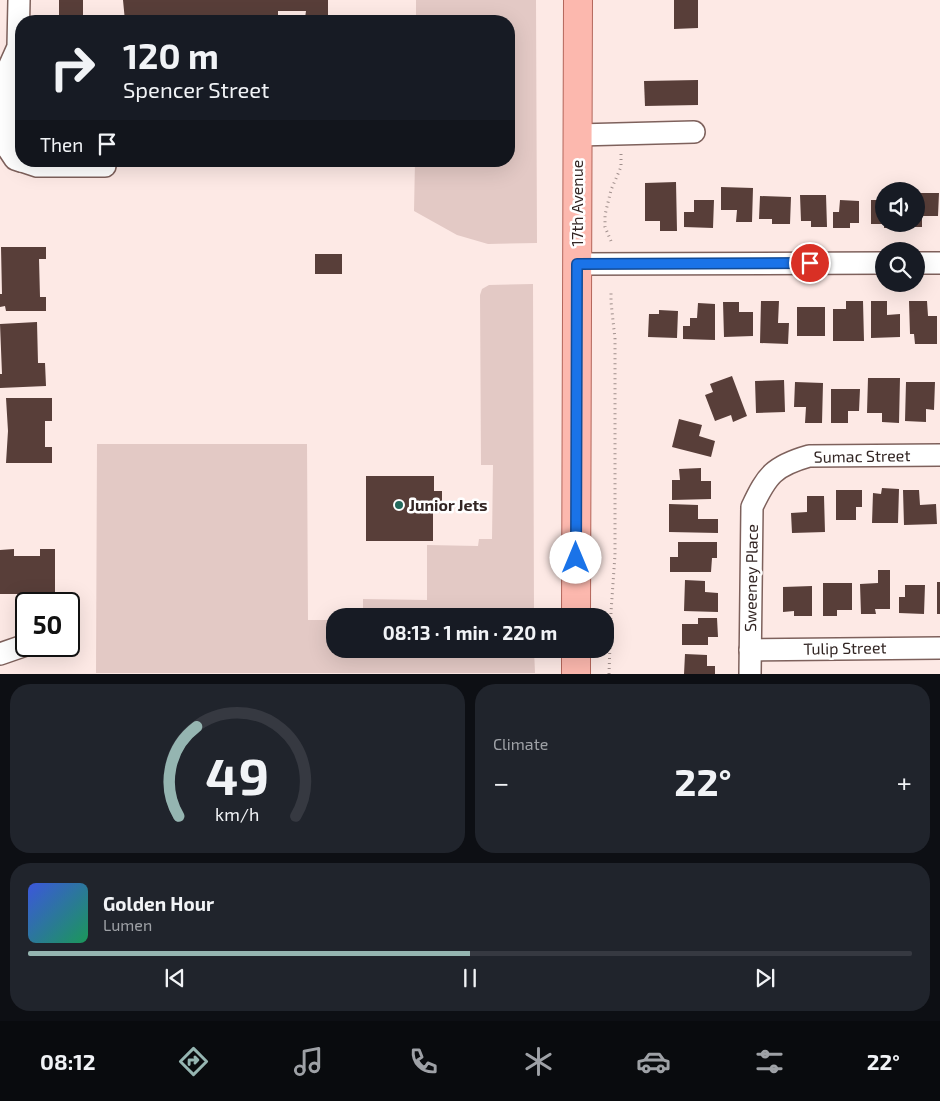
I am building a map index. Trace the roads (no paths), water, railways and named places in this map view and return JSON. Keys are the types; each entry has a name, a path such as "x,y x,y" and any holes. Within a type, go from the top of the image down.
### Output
{"main road":[{"name":"17th Avenue","path":"576,608 578,0"},
{"path":"576,658 576,674"}],"street":[{"path":"19,15 20,0"},
{"path":"15,54 8,76 10,150 15,158"},
{"path":"578,135 694,132"},
{"path":"577,264 875,263"},
{"path":"925,263 940,263"},
{"name":"Sumac Street","path":"763,484 774,472 791,461 809,456 940,455"},
{"name":"Sweeney Place","path":"750,674 752,507 763,484"},
{"name":"Tulip Street","path":"750,650 940,648"},
{"path":"0,654 15,649"}],"place":[{"name":"Junior Jets","path":"399,505"}]}
